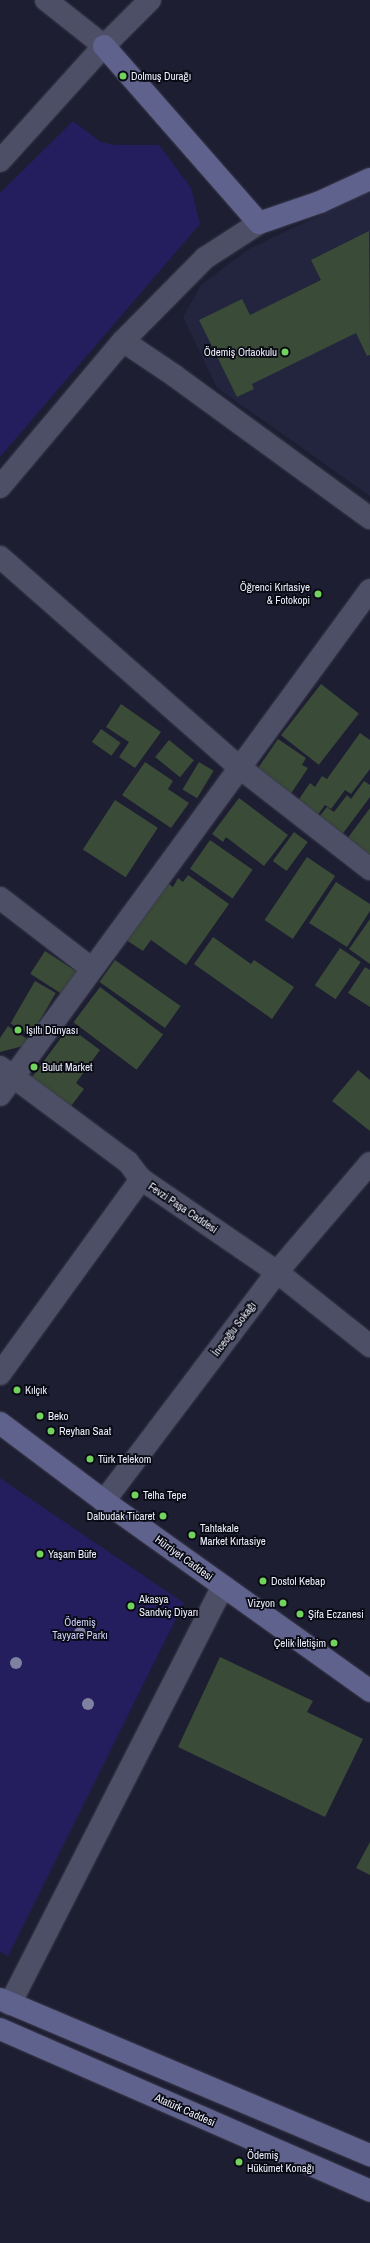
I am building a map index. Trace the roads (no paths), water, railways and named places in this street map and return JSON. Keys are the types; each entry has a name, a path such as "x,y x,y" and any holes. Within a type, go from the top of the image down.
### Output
{"street":[{"path":"46,0 104,46 259,223"},
{"path":"0,161 104,46 150,0"},
{"path":"0,487 123,341 205,258 259,223 320,202 370,179"},
{"path":"123,341 370,518"},
{"path":"0,557 239,767 370,870"},
{"path":"0,1095 7,1072 91,968 370,590"},
{"path":"0,898 91,968"},
{"name":"Fevzi Paşa Caddesi","path":"7,1072 128,1162 141,1179 277,1272 370,1346"},
{"name":"İnceoğlu Sokağı","path":"104,1501 277,1272 370,1163"},
{"path":"0,1374 141,1179"},
{"name":"Hürriyet Caddesi","path":"0,1423 104,1501 370,1691"},
{"path":"223,1586 5,2001 370,2155"},
{"name":"Atatürk Caddesi","path":"0,2029 370,2191"}],"place":[{"name":"Dolmuş Durağı","path":"123,76"},
{"name":"Ödemiş Ortaokulu","path":"285,352"},
{"name":"Öğrenci Kırtasiye & Fotokopi","path":"318,594"},
{"name":"Işıltı Dünyası","path":"18,1030"},
{"name":"Bulut Market","path":"34,1067"},
{"name":"Kılçık","path":"17,1390"},
{"name":"Beko","path":"40,1416"},
{"name":"Reyhan Saat","path":"51,1431"},
{"name":"Türk Telekom","path":"90,1459"},
{"name":"Telha Tepe","path":"135,1495"},
{"name":"Dalbudak Ticaret","path":"163,1516"},
{"name":"Tahtakale Market Kırtasiye","path":"192,1535"},
{"name":"Yaşam Büfe","path":"40,1554"},
{"name":"Dostol Kebap","path":"263,1581"},
{"name":"Vizyon","path":"283,1603"},
{"name":"Akasya Sandviç Diyarı","path":"131,1606"},
{"name":"Şifa Eczanesi","path":"300,1614"},
{"name":"Çelik İletişim","path":"334,1643"},
{"name":"Ödemiş Hükümet Konağı","path":"239,2162"}],"park label":[{"name":"Ödemiş Tayyare Parkı","path":"80,1629"}]}
